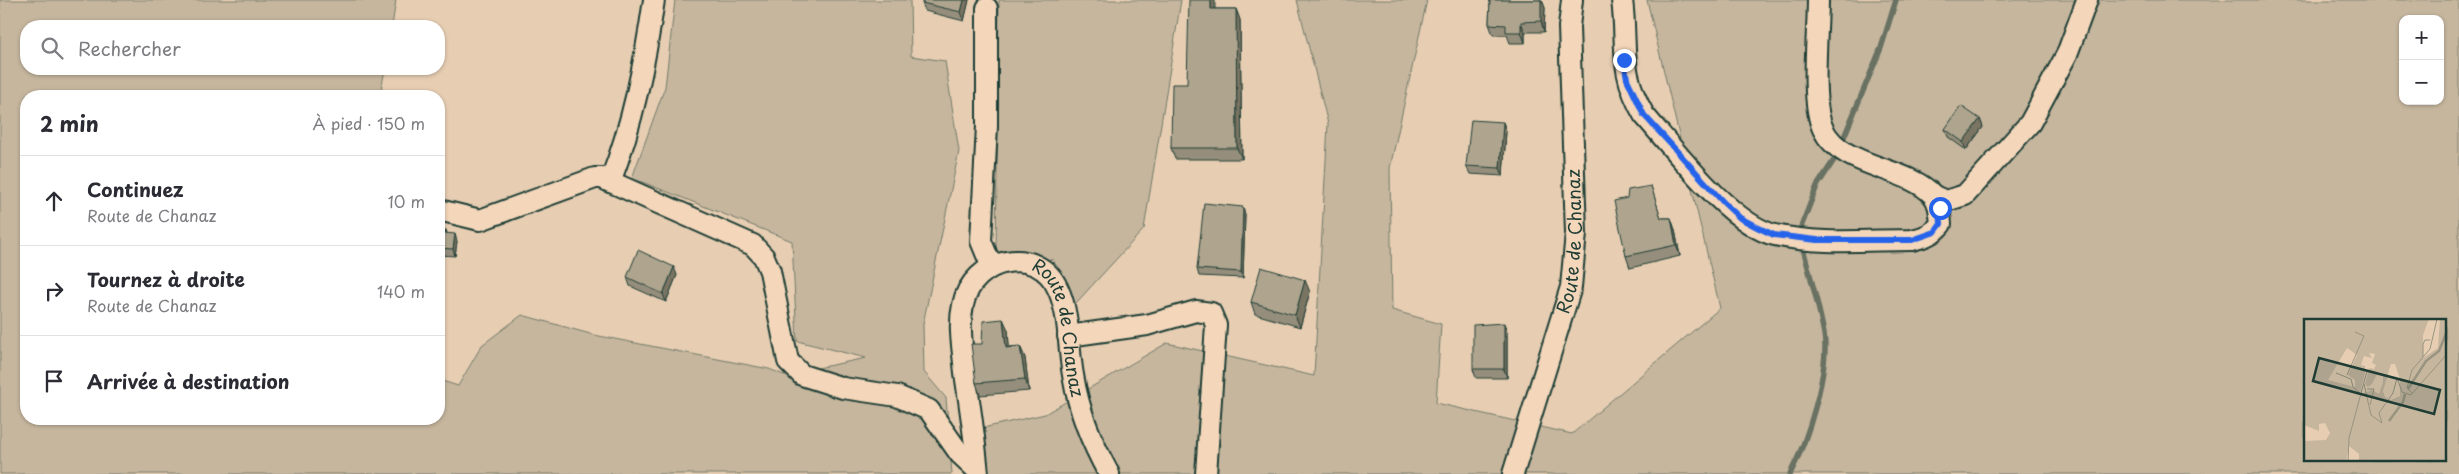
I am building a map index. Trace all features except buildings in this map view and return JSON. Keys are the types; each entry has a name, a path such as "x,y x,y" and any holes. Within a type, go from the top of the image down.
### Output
{"street":[{"path":"610,182 630,128 654,0"},
{"name":"Route de Chanaz","path":"1513,474 1571,287 1576,233 1569,27 1572,0"},
{"path":"1622,0 1624,60 1627,79 1635,100 1644,115 1740,218 1774,235 1817,240 1912,240 1935,232 1941,224 1940,208 1934,196"},
{"path":"1818,0 1817,112 1823,130 1835,144 1855,157 1922,186 1934,196 1946,201 1965,195 2030,123 2067,54 2087,0"},
{"path":"986,8 987,126 981,241 991,265"},
{"path":"445,211 480,220 595,178 610,182 753,245 764,257 770,271 788,361 802,375 843,388 897,396 928,410 960,454 978,472"},
{"name":"Route de Chanaz","path":"978,472 961,328 963,304 969,289 991,265 1005,261 1018,261 1041,268 1058,289 1068,336 1080,412 1109,474"},
{"path":"1068,336 1147,325 1196,311 1211,314 1216,325 1206,474"}],"shaded area":[{"path":"0,0 396,0 393,20 20,20 20,75 384,75 381,90 20,90 20,425 445,425 445,382 458,386 482,345 522,315 594,335 769,369 784,375 866,358 797,341 792,241 632,178 665,87 675,0 910,0 911,56 945,61 959,151 923,324 924,372 946,398 952,474 0,474"},
{"path":"999,0 1181,0 1144,229 1075,304 1053,260 996,252"},
{"path":"1297,0 1427,0 1390,168 1392,310 1441,324 1436,403 1572,434 1720,308 1647,0 2459,0 2459,474 965,474 983,428 1045,414 1167,343 1314,376 1328,124"}],"waterway":[{"path":"1844,137 1881,48 1896,0"},
{"path":"1801,227 1817,186 1834,160"},
{"path":"1790,474 1810,425 1824,367 1824,334 1804,252"}],"route":[{"path":"1624,60 1627,79 1635,100 1644,115 1724,203 1740,218 1759,228 1774,235 1817,240 1912,240 1926,237 1935,232 1941,224 1940,208"}]}
